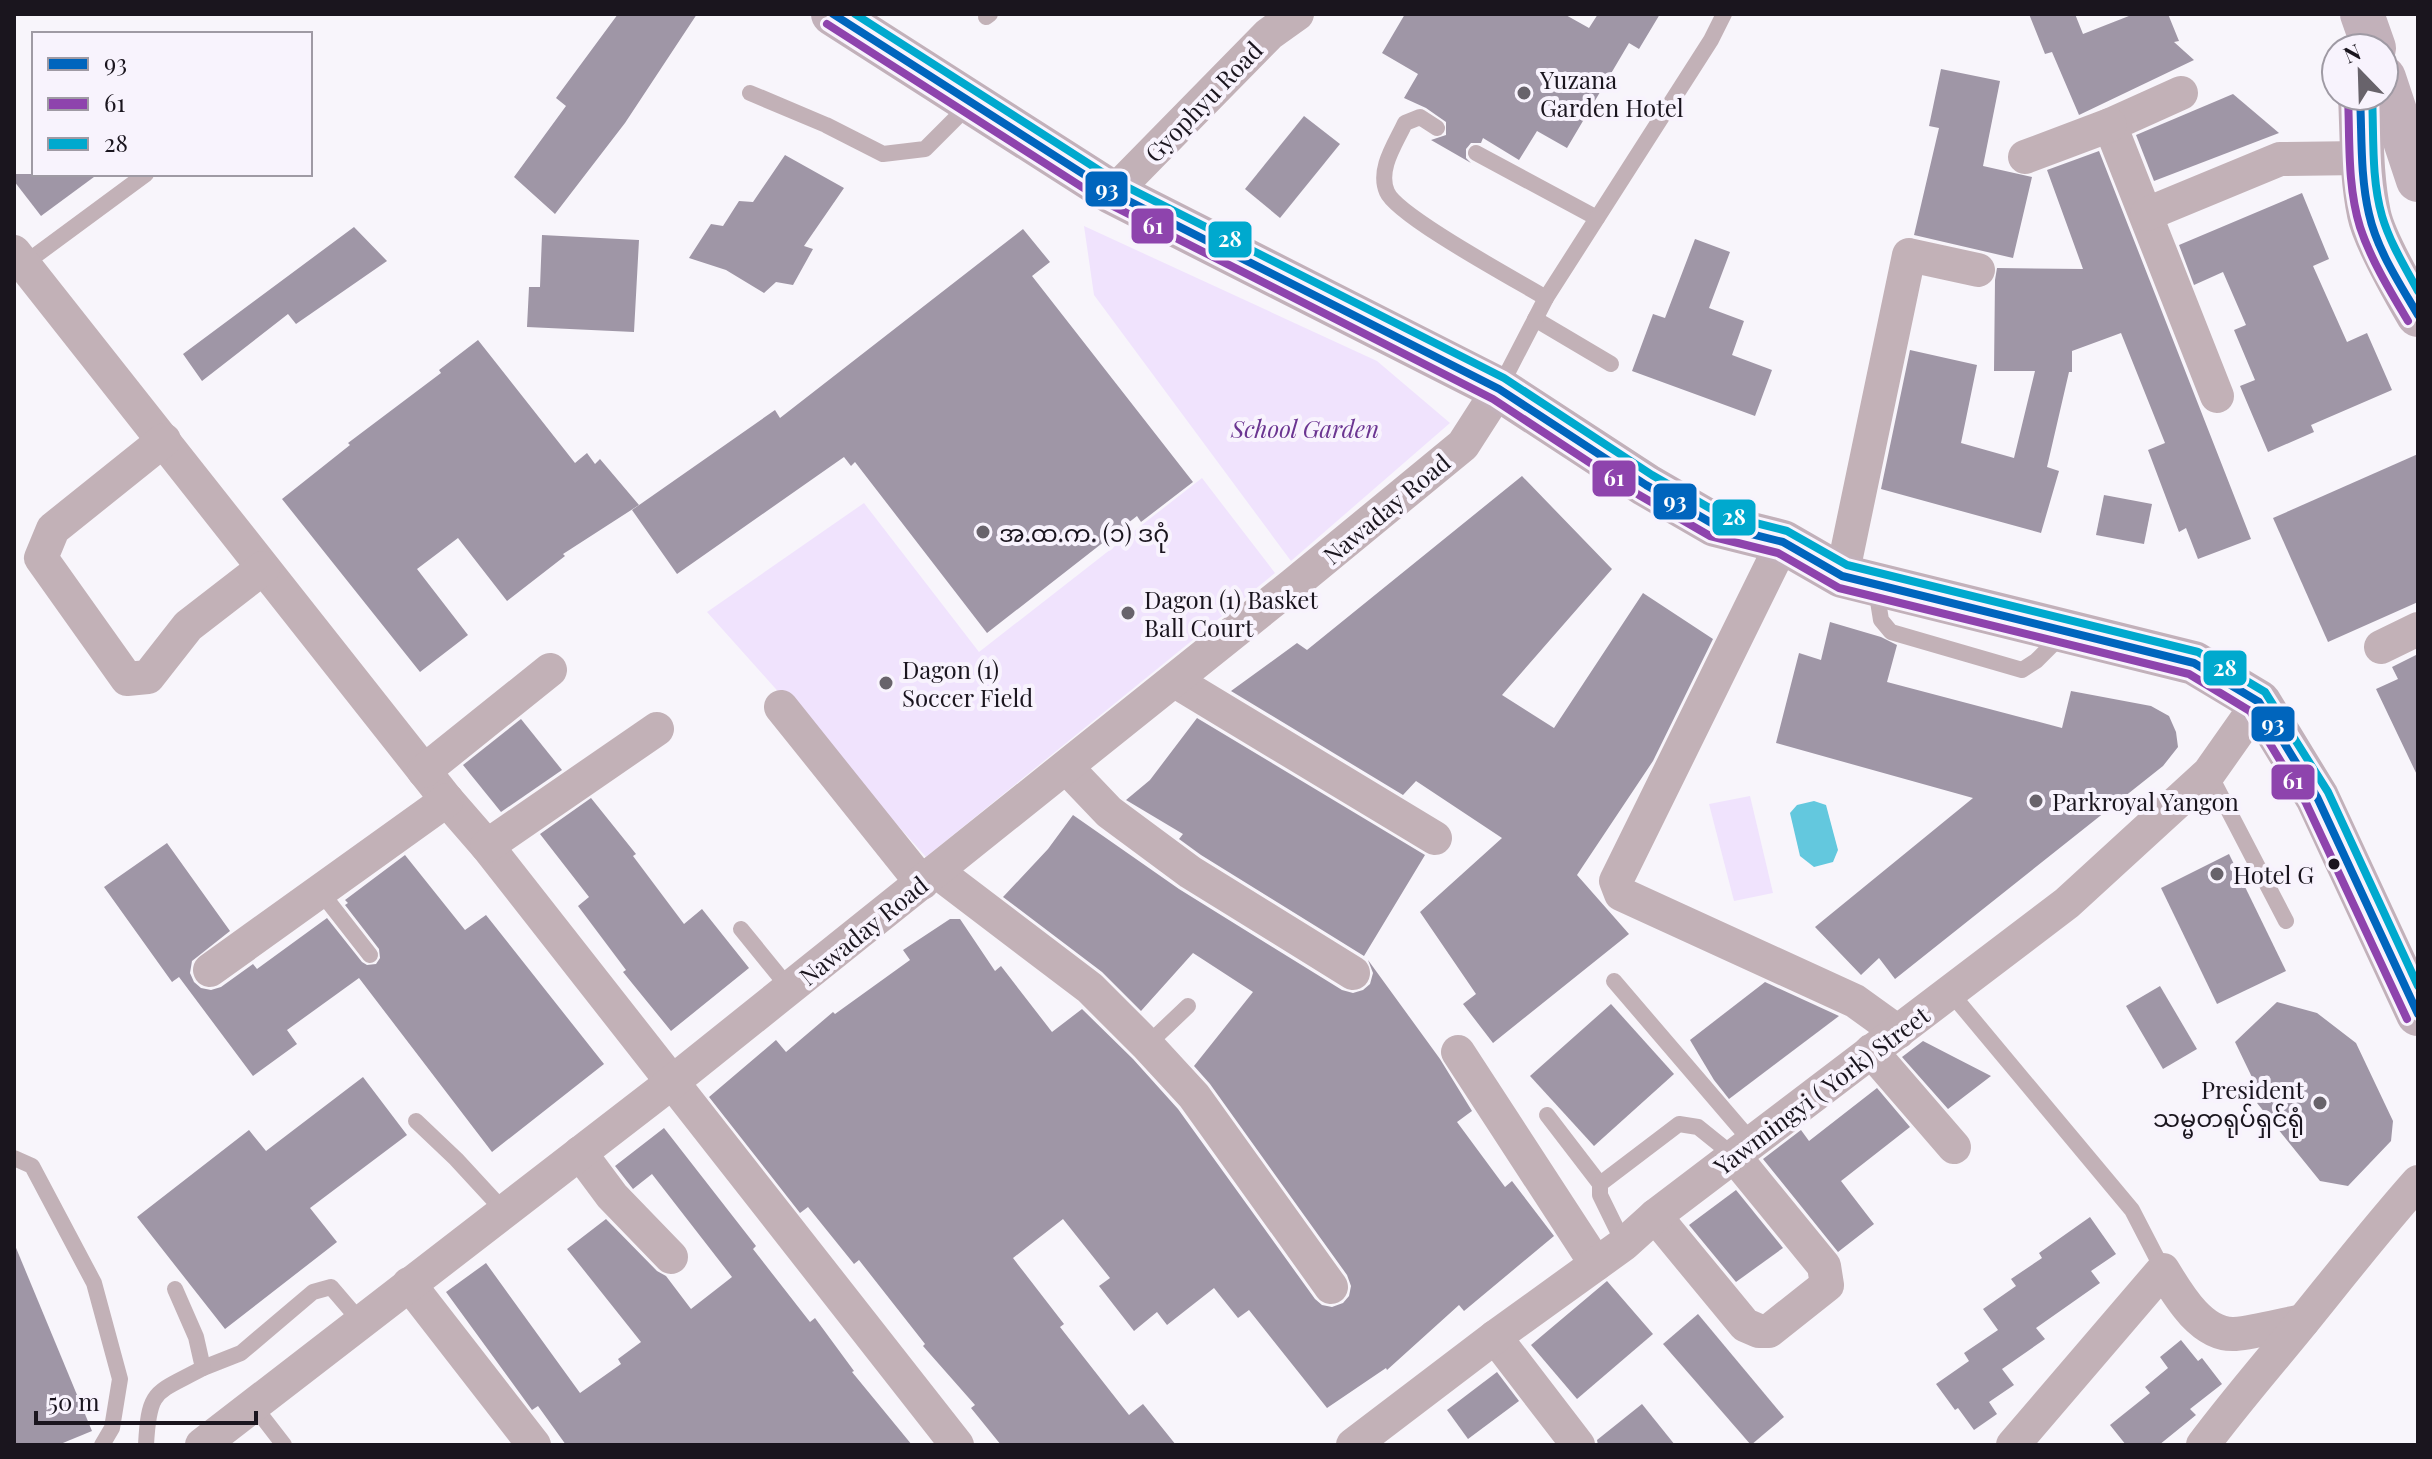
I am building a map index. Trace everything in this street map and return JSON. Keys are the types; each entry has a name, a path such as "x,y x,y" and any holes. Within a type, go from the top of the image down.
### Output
{"main road":[{"path":"833,14 1113,193 1499,389 1646,485 1715,525 1783,542 1858,579 2194,663 2259,702 2317,797 2418,1014"},
{"path":"2361,112 2369,217 2418,315"},
{"path":"2395,112 2418,180"}],"street":[{"name":"Gyophyu Road","path":"1113,193 1269,34 1297,14"},
{"path":"2025,157 2110,125 2181,93"},
{"path":"2110,125 2217,396"},
{"path":"2147,214 2280,159 2362,158"},
{"path":"1858,579 1909,255 1978,270"},
{"path":"19,258 447,800 487,846 941,1439"},
{"name":"Nawaday Road","path":"202,1445 671,1083 1175,681 1463,445 1499,389"},
{"path":"164,440 53,529 41,558 127,679 148,677 188,626 263,568"},
{"path":"1783,542 1616,881 1617,889 1621,894 1855,1001 1954,1147"},
{"path":"2381,647 2418,629"},
{"path":"424,771 550,670"},
{"path":"1175,681 1435,838"},
{"name":"Yawmingyi ( York) Street","path":"1353,1445 1624,1244 1655,1216 2067,903 2209,773 2259,702"},
{"path":"781,707 929,877 1090,988 1147,1045 1194,1096 1331,1287"},
{"path":"487,846 657,729"},
{"path":"1067,768 1109,812 1190,872 1353,973"},
{"path":"210,970 447,800"},
{"path":"1458,1052 1596,1264"},
{"path":"1655,1216 1745,1325 1759,1331 1769,1331 1827,1285 1827,1276 1824,1266 1743,1149"},
{"path":"580,1153 612,1196 671,1257"},
{"path":"2203,1445 2244,1389 2418,1182"},
{"path":"2013,1445 2163,1270 2186,1307 2204,1323 2231,1335 2303,1321"},
{"path":"409,1284 534,1445"},
{"path":"1495,1337 1578,1445"}],"lane":[{"path":"1499,389 1546,298 1711,40 1724,14"},
{"path":"750,93 826,125 883,154 925,149 972,103"},
{"path":"1437,128 1420,117 1405,123 1385,165 1387,192 1407,214 1546,298"},
{"path":"1476,153 1597,218"},
{"path":"19,258 143,176"},
{"path":"1535,319 1611,364"},
{"path":"2209,773 2286,921"},
{"path":"320,891 370,955"},
{"path":"741,929 789,988"},
{"path":"1614,981 1743,1149"},
{"path":"1950,992 2132,1210 2163,1270"},
{"path":"1147,1045 1188,1006"},
{"path":"1547,1115 1600,1184 1600,1195 1624,1244"},
{"path":"416,1121 504,1211"},
{"path":"1600,1184 1679,1124 1698,1127 1743,1149"},
{"path":"14,1158 32,1166 94,1283 120,1379 112,1428 102,1445"},
{"path":"146,1445 148,1410 157,1393 203,1368 241,1353 313,1292 331,1287 361,1322"},
{"path":"175,1289 196,1337 203,1368"},
{"path":"253,1405 284,1445"}],"green space":[{"name":"School Garden","path":"1084,226 1377,361 1450,423 1291,561 1094,295"},
{"name":"Dagon (1) Soccer Field","path":"1202,478 1275,573 926,857 707,612 864,503 979,652"},
{"path":"1750,796 1773,893 1734,901 1709,804"}],"water":[{"path":"1814,801 1826,805 1838,850 1833,862 1814,867 1800,856 1790,813 1797,805"}],"building":[{"path":"618,14 697,14 625,123 555,214 514,177 566,106 556,98"},
{"path":"1405,14 1564,14 1589,28 1598,14 1660,14 1639,49 1629,43 1567,148 1537,131 1519,160 1483,138 1481,143 1471,143 1466,149 1466,158 1471,163 1431,140 1446,135 1446,122 1404,98 1418,74 1382,53"},
{"path":"2029,14 2075,14 2083,34 2134,14 2168,14 2179,41 2174,42 2194,60 2079,115 2052,52 2045,54"},
{"path":"1941,69 2000,81 1983,166 2032,177 2013,258 1914,235 1939,128 1929,126"},
{"path":"2233,94 2279,133 2154,181 2136,135"},
{"path":"1304,116 1340,144 1280,218 1245,189"},
{"path":"2099,151 2251,539 2198,559 2186,528 2179,532 2148,450 2165,443 2121,333 2072,351 2072,372 2069,372 2047,467 2059,471 2041,533 1881,489 1910,350 1977,365 1961,443 2014,458 2035,371 1994,371 1997,268 2083,269 2047,170"},
{"path":"785,155 844,188 804,246 813,249 793,285 776,282 764,293 726,270 689,258 711,224 723,226 739,201 753,202"},
{"path":"14,174 95,176 41,216 14,181"},
{"path":"2302,193 2329,259 2313,266 2347,342 2367,333 2392,390 2311,425 2314,432 2268,452 2240,386 2255,380 2234,330 2246,325 2223,272 2194,285 2179,245"},
{"path":"354,227 387,261 296,324 288,314 202,381 183,354"},
{"path":"1023,229 1050,262 1032,276 1193,482 1141,522 1137,516 987,633 855,462 851,466 844,457 677,574 632,510 775,410 780,418"},
{"path":"542,235 639,240 634,332 527,327 529,287 540,287"},
{"path":"1695,239 1730,252 1709,308 1744,321 1732,355 1772,370 1755,416 1632,371 1653,314 1665,318"},
{"path":"478,340 575,463 587,453 595,464 600,459 639,505 563,554 565,556 507,601 458,538 417,569 468,635 420,672 282,499"},
{"path":"2418,454 2418,602 2328,642 2273,518"},
{"path":"1522,476 1612,569 1502,695 1554,728 1643,593 1713,639 1653,761 1577,875 1629,934 1493,1043 1463,1004 1476,994 1420,912 1502,838 1416,781 1403,795 1231,691 1297,643 1307,650"},
{"path":"2104,495 2152,504 2144,544 2096,535"},
{"name":"Parkroyal Yangon","path":"1830,622 1897,645 1887,682 2062,728 2071,691 2151,706 2169,716 2178,747 2163,766 1895,979 1879,958 1861,975 1815,927 1973,798 1776,743 1799,653 1821,660"},
{"path":"2418,654 2418,777 2376,689 2398,679 2392,667"},
{"path":"1197,718 1425,855 1364,956 1201,855 1179,839 1183,834 1126,800 1150,780"},
{"path":"521,719 562,770 501,812 463,765"},
{"path":"591,798 636,854 633,856 684,924 702,909 749,968 671,1031 623,972 626,970 578,906 589,897 540,834"},
{"path":"1073,815 1179,889 1342,990 1353,993 1370,984 1373,973 1368,960 1440,1059 1472,1111 1457,1122 1505,1187 1512,1181 1554,1236 1464,1311 1459,1305 1387,1370 1327,1408 1249,1310 1238,1318 1214,1288 1167,1325 1157,1312 1134,1331 1099,1286 1110,1278 1063,1219 1013,1258 1064,1324 1060,1327 1129,1415 1143,1404 1176,1445 1001,1445 971,1408 975,1405 923,1346 925,1344 859,1260 854,1264 808,1207 800,1213 709,1097 776,1040 786,1052 833,1012 835,1014 910,960 903,950 950,919 960,919 995,971 1001,966 1052,1032 1082,1009 1133,1059 1178,1109 1315,1299 1322,1305 1332,1307 1343,1303 1349,1296 1351,1286 1347,1275 1194,1066 1253,992 1193,953 1141,1011 1102,972 1003,897 1048,849"},
{"path":"167,843 230,931 192,961 190,973 201,988 211,990 221,987 253,964 257,969 327,918 362,962 376,964 380,958 379,949 345,905 348,903 345,900 405,855 465,930 486,915 604,1064 492,1152 359,978 287,1030 297,1044 253,1076 179,977 172,982 104,887"},
{"name":"Hotel G","path":"2229,854 2286,971 2217,1004 2161,888"},
{"path":"1765,982 1839,1016 1729,1099 1690,1040"},
{"path":"2160,986 2197,1049 2163,1069 2126,1006"},
{"name":"President သမ္မတရုပ်ရှင်ရုံ","path":"2277,1002 2317,1013 2356,1043 2393,1121 2391,1141 2348,1186 2320,1181 2257,1103 2263,1100 2235,1042"},
{"path":"1611,1004 1674,1074 1594,1146 1530,1076"},
{"path":"1923,1041 1991,1076 1948,1109 1902,1057"},
{"path":"363,1077 407,1135 310,1208 337,1242 225,1329 137,1217 249,1130 266,1151"},
{"path":"1877,1088 1910,1127 1841,1181 1874,1224 1838,1252 1763,1159 1801,1130 1809,1141"},
{"path":"664,1128 756,1246 753,1249 810,1322 815,1318 852,1372 912,1445 566,1445 538,1406 532,1410 446,1292 486,1263 580,1393 621,1364 618,1359 641,1342 567,1249 606,1219 657,1271 666,1276 691,1309 732,1277 652,1174 633,1189 615,1166"},
{"path":"1736,1190 1783,1248 1736,1282 1689,1225"},
{"path":"2090,1217 2116,1254 2091,1271 2100,1283 2036,1328 2045,1339 2002,1369 2014,1385 1989,1402 1997,1414 1974,1430 1936,1384 1969,1361 1964,1353 1998,1330 1983,1309 2016,1286 2011,1279 2042,1258 2039,1253"},
{"path":"14,1243 92,1431 58,1445 14,1445"},
{"path":"1607,1281 1653,1334 1577,1399 1531,1345"},
{"path":"1698,1314 1784,1417 1751,1445 1663,1344"},
{"path":"2181,1340 2198,1361 2202,1358 2222,1384 2190,1409 2196,1415 2159,1445 2126,1445 2110,1425 2150,1393 2145,1387 2168,1368 2160,1357"},
{"path":"1497,1372 1519,1401 1468,1439 1447,1410"},
{"path":"1642,1404 1675,1445 1598,1445 1597,1440"}],"transit line":[{"name":"93","path":"833,14 1113,193 1499,389 1646,485 1715,525 1783,542 1842,576 2194,663 2259,702 2317,797 2418,1014"},
{"name":"28","path":"855,14 1119,183 1504,378 1652,475 1720,514 1787,531 1847,565 2198,652 2265,692 2328,792 2418,986"},
{"name":"61","path":"827,24 1107,203 1493,399 1639,495 1710,536 1778,553 1839,588 2189,674 2250,711 2306,803 2407,1019"},
{"name":"61","path":"2349,112 2351,178 2360,227 2375,263 2408,321"},
{"name":"93","path":"2361,112 2369,214 2383,254 2418,315"},
{"name":"28","path":"2373,112 2378,202 2389,236 2418,291"}],"place":[{"name":"Yuzana Garden Hotel","path":"1524,93"},
{"name":"အ.ထ.က. (၁) ဒဂုံ","path":"983,532"},
{"name":"Dagon (1) Basket Ball Court","path":"1128,613"},
{"name":"Dagon (1) Soccer Field","path":"886,683"},
{"name":"Parkroyal Yangon","path":"2036,801"},
{"name":"Hotel G","path":"2217,874"},
{"name":"President သမ္မတရုပ်ရှင်ရုံ","path":"2320,1103"}]}
